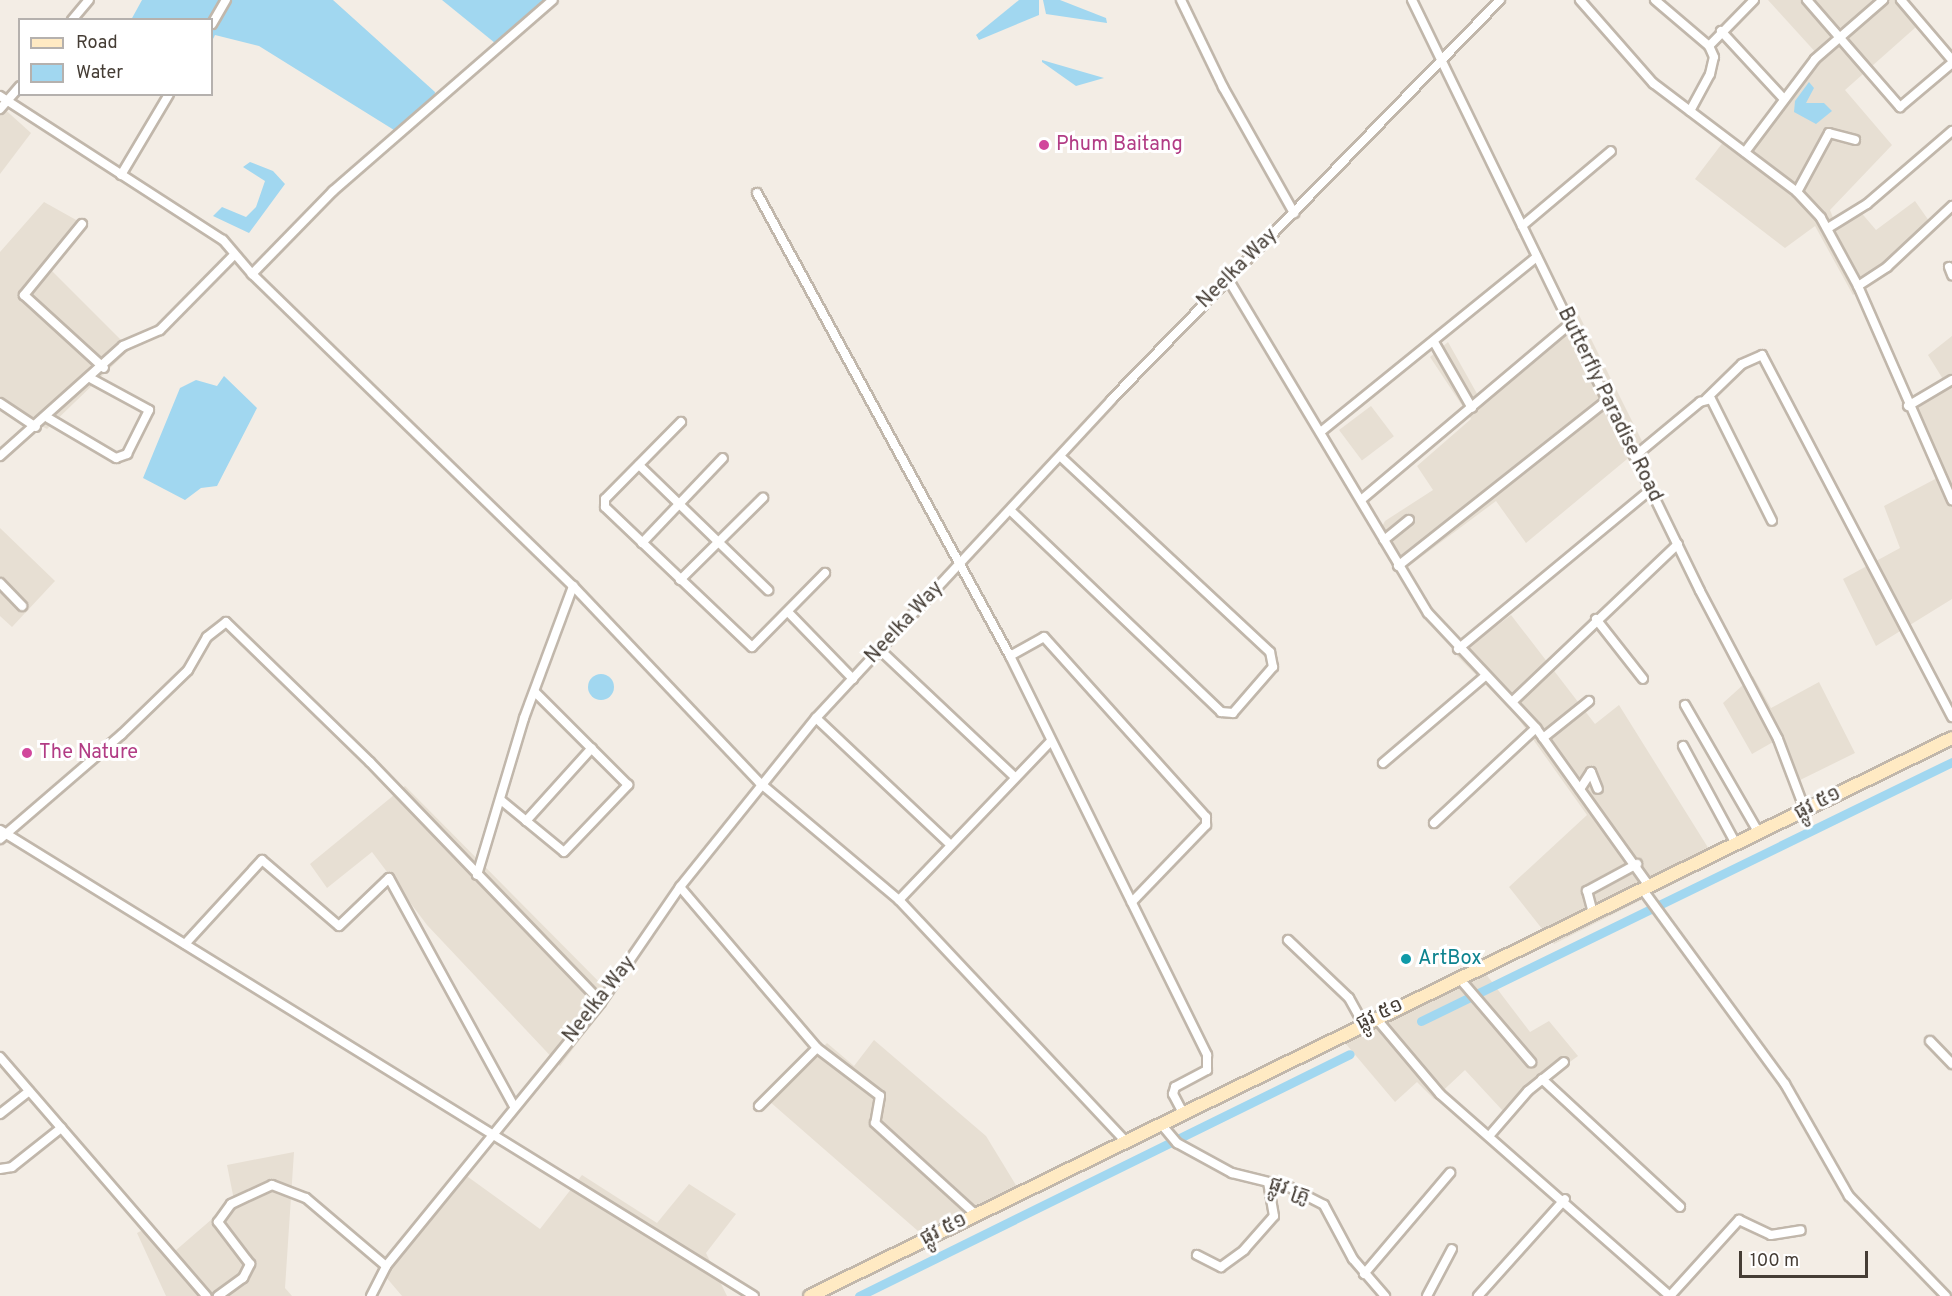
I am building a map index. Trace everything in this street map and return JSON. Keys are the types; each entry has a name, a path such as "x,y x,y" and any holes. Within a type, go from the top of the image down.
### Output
{"main road":[{"name":"ផ្លូវ ៥១","path":"810,1296 1125,1141 1163,1127 1183,1113 1361,1019 1375,1017 1462,982 1590,905 1644,881 1755,823 1803,805 1952,738"}],"street":[{"path":"74,18 89,0"},
{"path":"213,22 226,0"},
{"path":"252,274 333,192 553,0"},
{"path":"1181,0 1223,87 1294,213"},
{"name":"Butterfly Paradise Road","path":"1412,0 1650,490 1774,730 1803,805"},
{"name":"Neelka Way","path":"370,1296 386,1266 601,1002 680,887 760,783 816,718 1228,279 1500,0"},
{"path":"1580,0 1653,83 1797,192 1828,228 1858,286 1908,406 1952,500"},
{"path":"1708,46 1754,0"},
{"path":"1807,0 1899,107 1952,62 1901,0"},
{"path":"1745,152 1784,99 1838,37 1883,0"},
{"path":"1656,1 1708,46 1714,57 1710,74 1689,111"},
{"path":"1721,31 1784,99"},
{"path":"18,88 2,103 210,229 252,274 573,586 760,783 898,900 1125,1141"},
{"path":"121,175 168,96"},
{"path":"1828,228 1873,200 1952,130"},
{"path":"1797,192 1828,133 1855,140"},
{"path":"1522,226 1611,151"},
{"path":"758,193 961,562 1010,656 1132,902 1208,1062 1207,1070 1175,1087 1173,1094 1183,1113"},
{"path":"1858,286 1887,267 1952,206"},
{"path":"82,224 24,295 104,368"},
{"path":"0,456 48,418 104,368 131,340 160,330 234,255"},
{"path":"1323,430 1537,257"},
{"path":"1228,279 1323,430 1398,566 1458,650 1536,728 1580,789 1644,881 1656,913 1785,1084 1849,1196 1946,1296"},
{"path":"1361,500 1570,324"},
{"path":"1434,342 1472,408"},
{"path":"1635,456 1706,399 1742,364 1762,355 1952,717"},
{"path":"48,418 117,458 127,454 149,410 92,379"},
{"path":"1908,406 1952,380"},
{"path":"1706,399 1720,410 1772,521"},
{"path":"1398,566 1606,400"},
{"path":"0,403 36,427"},
{"path":"681,422 603,504 752,647 789,613 825,573"},
{"path":"1011,511 1221,712 1233,713 1273,667 1270,652 1061,457"},
{"path":"642,543 723,458"},
{"path":"639,465 768,590"},
{"path":"1458,650 1650,490"},
{"path":"681,580 763,498"},
{"path":"1384,540 1409,520"},
{"path":"1512,702 1596,619 1678,544"},
{"path":"0,583 22,606"},
{"path":"477,875 573,586"},
{"path":"789,613 853,679"},
{"path":"1596,619 1643,679"},
{"path":"601,1002 226,622 207,637 188,670 121,735 2,834 185,944 754,1296"},
{"path":"1010,656 1044,637 1206,817 1206,825 1132,902"},
{"path":"880,650 1015,777"},
{"path":"1383,764 1484,677"},
{"path":"502,801 564,852 626,789 626,780 536,693"},
{"path":"1543,738 1589,701"},
{"path":"1685,705 1755,823"},
{"path":"816,718 951,845"},
{"path":"1434,823 1536,728"},
{"path":"898,900 1051,741"},
{"path":"1683,746 1731,836"},
{"path":"525,821 592,748"},
{"path":"1580,789 1591,772 1598,789"},
{"path":"185,944 262,860 339,926 389,878 514,1106"},
{"path":"1590,905 1590,888 1644,881"},
{"path":"680,887 817,1048 877,1093 881,1100 875,1123 976,1215"},
{"path":"1288,940 1354,1005 1361,1019"},
{"path":"1462,982 1531,1062"},
{"path":"1375,1017 1440,1094 1564,1199 1670,1296 1739,1220 1775,1236 1801,1230"},
{"path":"1930,1041 1952,1064"},
{"path":"759,1106 817,1048"},
{"path":"0,1058 206,1296"},
{"path":"1490,1135 1542,1079 1564,1062"},
{"path":"1542,1079 1680,1207"},
{"path":"0,1114 29,1091"},
{"name":"ផ្លូវ គ្រូ","path":"1163,1127 1177,1143 1232,1173 1268,1183 1324,1205 1364,1274 1385,1296"},
{"path":"0,1169 12,1167 61,1128"},
{"path":"1364,1274 1450,1173"},
{"path":"1197,1255 1221,1267 1244,1250 1274,1216 1268,1183"},
{"path":"218,1296 243,1278 250,1264 218,1222 231,1204 272,1185 306,1198 386,1266"},
{"path":"1478,1296 1564,1199"},
{"path":"1426,1296 1452,1250"}],"shaded area":[{"path":"1768,0 1909,0 1925,19 1845,90 1892,145 1830,210 1836,225 1859,210 1876,230 1915,201 1934,228 1853,295 1815,226 1785,248 1695,179 1727,137 1744,148 1818,55"},
{"path":"0,105 31,133 0,174"},
{"path":"44,202 78,221 44,263 130,349 47,429 0,404 0,252"},
{"path":"1579,315 1644,445 1526,543 1496,501 1401,572 1378,534 1385,521 1433,490 1417,466 1471,419 1430,357 1448,342 1480,399"},
{"path":"1952,336 1952,599 1876,646 1843,579 1900,548 1884,506 1939,477 1907,408 1946,384 1928,355"},
{"path":"1371,406 1394,436 1362,460 1339,430"},
{"path":"0,528 55,581 12,627 0,616"},
{"path":"1511,615 1595,724 1619,705 1717,862 1554,944 1509,887 1587,815 1515,714 1457,656"},
{"path":"1753,676 1771,708 1819,682 1855,753 1794,783 1773,742 1752,754 1723,703"},
{"path":"405,786 613,996 560,1066 427,925 372,852 327,888 310,864"},
{"path":"1476,961 1530,1032 1549,1021 1578,1056 1503,1111 1465,1070 1434,1099 1417,1082 1395,1102 1335,1031"},
{"path":"874,1040 986,1136 1025,1200 934,1245 769,1101 827,1043 854,1066"},
{"path":"294,1152 285,1288 292,1296 166,1296 137,1233 152,1225 175,1251 234,1200 227,1165"},
{"path":"457,1169 540,1229 582,1175 657,1223 689,1184 736,1214 706,1253 727,1296 402,1296 380,1270"}],"water":[{"path":"142,0 333,0 435,92 434,100 399,132 259,46 215,35 213,39 213,18 132,18"},
{"path":"442,0 545,0 495,43"},
{"path":"1019,0 1039,0 1039,15 979,40 976,35"},
{"path":"1043,0 1060,0 1106,18 1107,23 1046,14"},
{"path":"1042,60 1104,78 1076,86"},
{"path":"1809,82 1814,88 1806,103 1824,103 1832,111 1816,124 1794,112 1795,101"},
{"path":"250,162 273,171 285,184 249,233 213,216 222,207 246,217 256,207 265,181 243,167"},
{"path":"224,376 257,408 217,486 201,488 185,500 143,478 180,388 196,380 217,386"},
{"path":"601,674 610,678 614,687 610,696 601,700 592,696 588,687 592,678"}],"waterway":[{"path":"1421,1021 1952,762"},
{"path":"859,1296 1350,1054"}],"place":[{"name":"Phum Baitang","path":"1044,145"},
{"name":"The Nature","path":"27,753"},
{"name":"ArtBox","path":"1406,959"}]}
